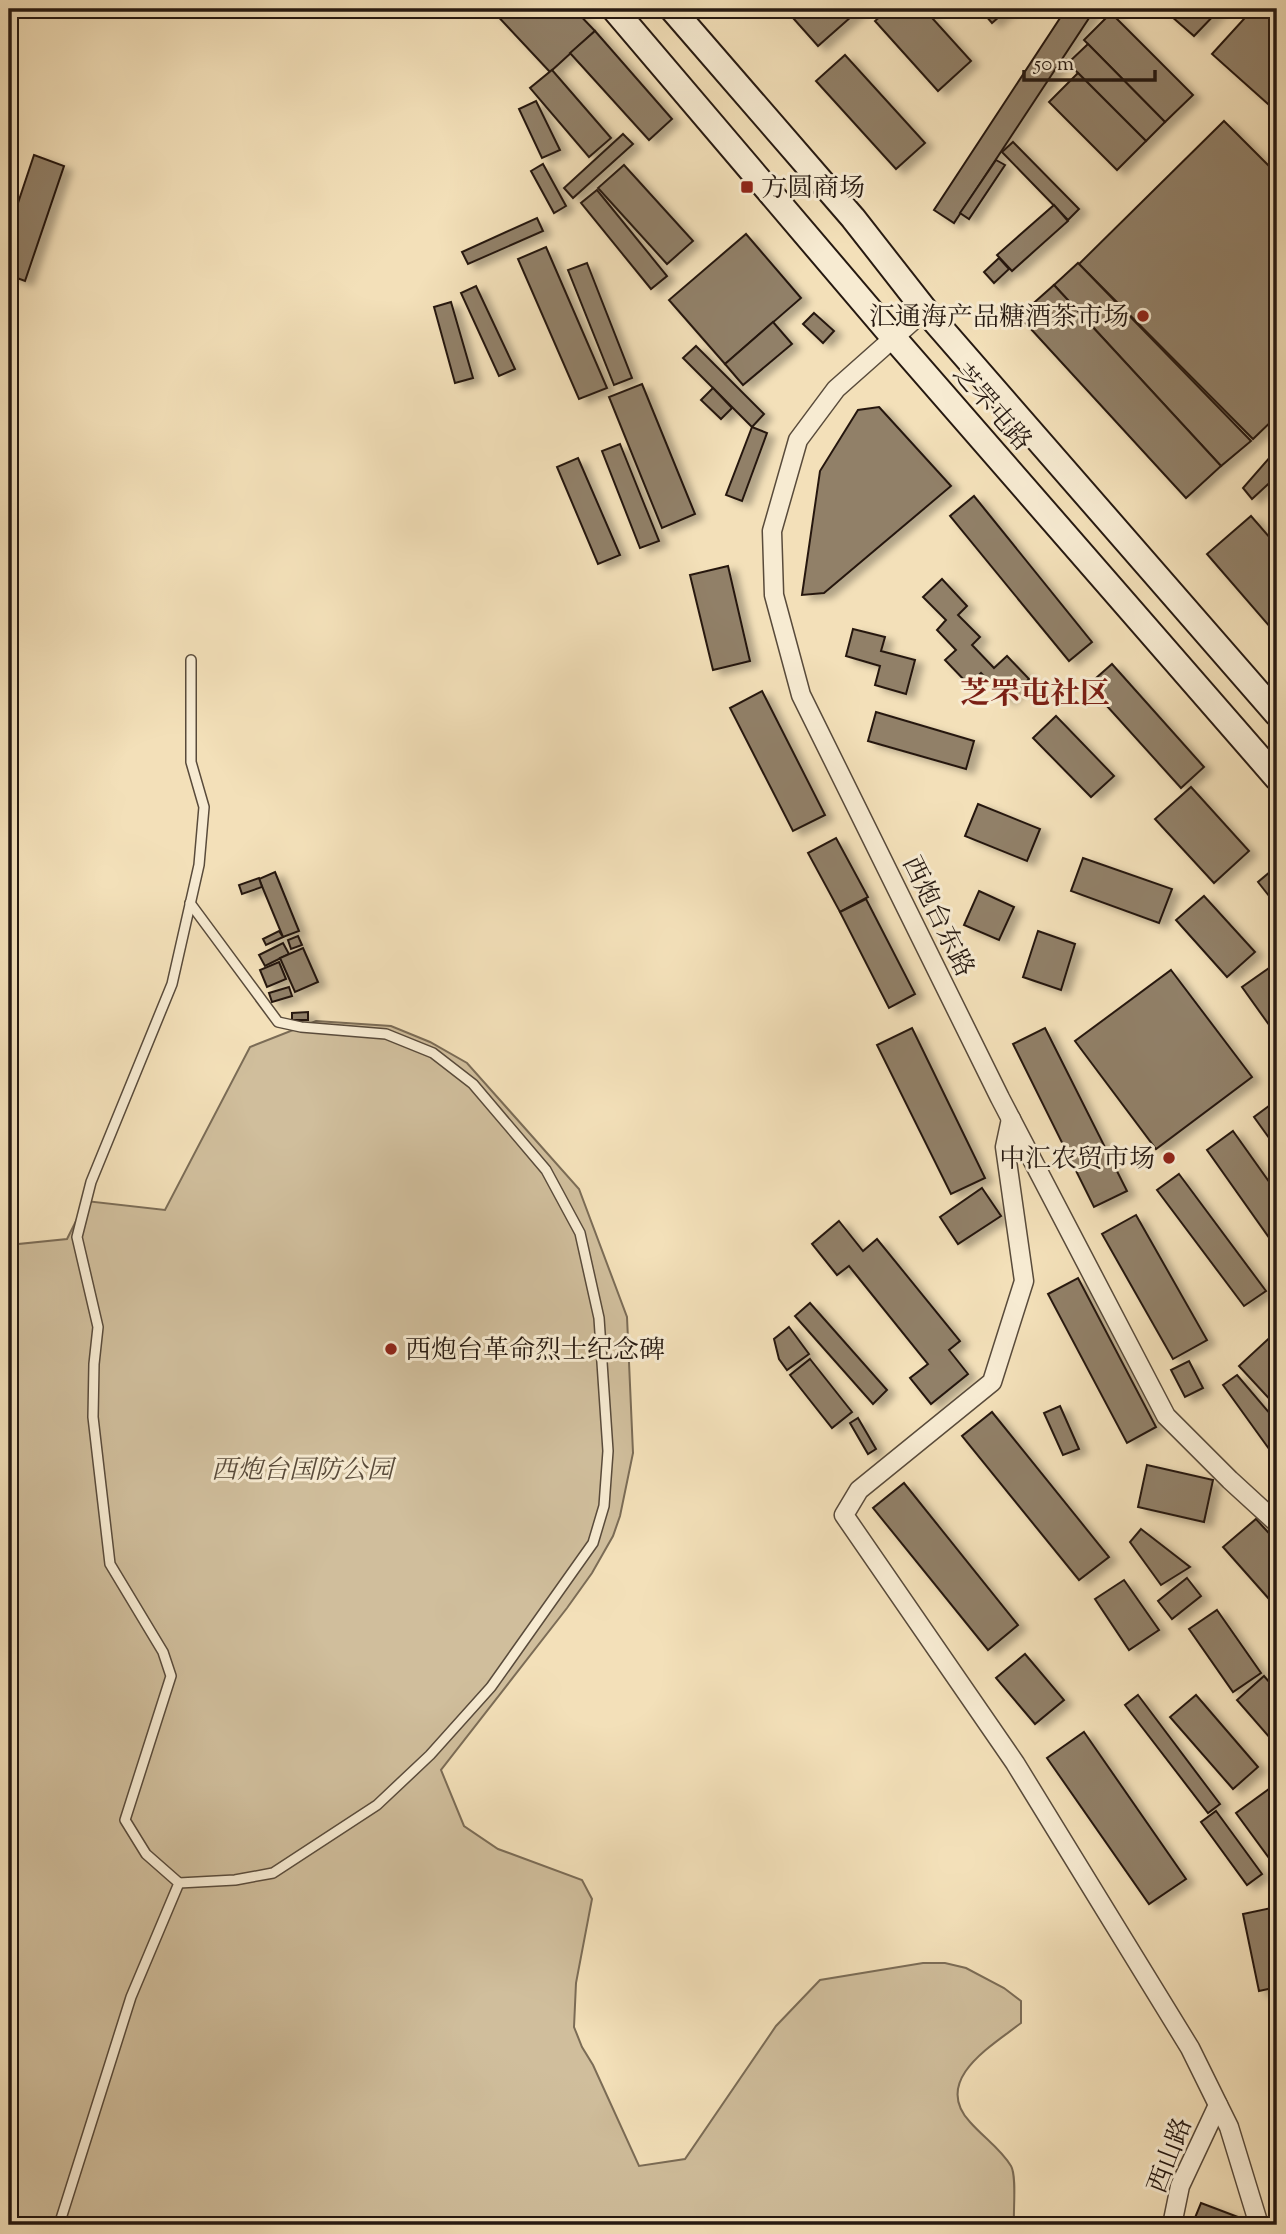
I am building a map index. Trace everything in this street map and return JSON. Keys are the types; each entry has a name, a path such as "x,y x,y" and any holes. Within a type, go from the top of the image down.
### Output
{"main road":[{"name":"芝罘屯路","path":"614,9 893,337 1277,778"},
{"name":"芝罘屯路","path":"672,9 853,218 925,310 1277,714"}],"street":[{"name":"西炮台东路","path":"925,310 836,389 798,440 772,531 774,595 801,695 1011,1118 1166,1416 1277,1523"},
{"path":"1011,1118 1005,1147 1024,1281 992,1382 859,1490 844,1515 1015,1763 1190,2049 1229,2127 1259,2225"},
{"name":"西山路","path":"1172,2225 1180,2186 1218,2105"}],"lane":[{"path":"190,903 278,1022 301,1027 386,1034 433,1053 473,1084 546,1170 580,1233 599,1318 608,1451 604,1506 593,1543 491,1687 430,1755 377,1805 273,1873 235,1880 179,1883 146,1854 125,1820 171,1676 163,1652 110,1564 93,1418 98,1327 77,1237 91,1182 172,984 190,903 199,865 204,807 191,762 191,660"},
{"path":"59,2225 131,1997 179,1883"}],"green space":[{"name":"西炮台国防公园","path":"316,1021 391,1026 430,1042 467,1063 579,1189 627,1317 633,1453 620,1516 613,1536 592,1573 567,1608 441,1770 464,1826 498,1849 582,1880 592,1899 576,1983 574,2027 639,2166 685,2159 776,2026 820,1980 923,1963 945,1963 966,1968 1004,1988 1021,2001 1021,2023 970,2065 958,2092 960,2107 970,2122 1011,2166 1014,2225 9,2225 9,1245 67,1239 86,1201 165,1210 250,1047"}],"building":[{"path":"491,9 574,9 595,31 550,72"},
{"path":"785,9 860,9 818,46"},
{"path":"889,9 924,9 971,61 938,91 875,21"},
{"path":"980,9 1008,9 992,23"},
{"path":"1066,9 1095,9 954,223 934,210"},
{"path":"1163,9 1220,9 1194,36"},
{"path":"1253,9 1260,9 1277,24 1277,112 1212,54"},
{"path":"1111,13 1193,95 1165,122 1084,40"},
{"path":"595,31 672,119 649,140 570,53"},
{"path":"1088,44 1165,122 1146,141 1068,63"},
{"path":"845,55 925,143 896,169 816,81"},
{"path":"552,70 611,138 589,157 530,88"},
{"path":"1078,73 1146,141 1117,170 1049,102"},
{"path":"536,101 560,150 542,158 519,109"},
{"path":"1224,121 1277,174 1277,416 1253,439 1079,264"},
{"path":"623,134 633,144 573,198 564,188"},
{"path":"1013,142 1079,209 1068,220 1002,152"},
{"path":"34,155 64,166 25,281 9,275 9,230"},
{"path":"996,160 1005,165 969,219 960,213"},
{"path":"543,164 566,206 554,213 531,171"},
{"path":"624,165 693,241 667,264 598,188"},
{"path":"597,190 667,276 651,289 581,203"},
{"path":"1054,205 1068,221 1012,271 997,255"},
{"path":"537,218 543,231 468,264 462,252"},
{"path":"746,234 801,298 725,364 669,300"},
{"path":"546,247 607,388 579,399 518,259"},
{"path":"999,258 1009,269 994,283 984,272"},
{"path":"587,263 632,378 614,385 568,270"},
{"path":"1078,263 1251,441 1221,466 1054,285"},
{"path":"1054,285 1221,466 1186,498 1019,316"},
{"path":"476,286 515,369 499,376 461,293"},
{"path":"451,302 473,378 455,383 434,307"},
{"path":"814,313 834,331 823,343 803,324"},
{"path":"773,322 792,344 743,385 725,364"},
{"path":"696,346 764,414 752,427 683,358"},
{"path":"642,384 695,514 662,528 609,397"},
{"path":"713,388 732,408 721,419 701,400"},
{"path":"879,407 951,486 824,593 802,595 820,471 858,410"},
{"path":"752,427 767,433 742,501 726,495"},
{"path":"620,444 659,541 640,548 602,451"},
{"path":"1277,449 1277,476 1252,499 1243,488"},
{"path":"578,458 620,555 598,564 557,467"},
{"path":"974,496 1092,642 1069,661 950,516"},
{"path":"1251,516 1277,546 1277,635 1207,554"},
{"path":"728,566 750,661 713,670 690,575"},
{"path":"942,579 967,606 958,615 980,637 972,645 994,668 1007,656 1029,679 1007,700 981,673 969,685 945,660 956,650 937,630 946,620 923,597"},
{"path":"853,629 885,637 881,651 915,660 906,694 875,685 880,666 846,656"},
{"path":"1112,664 1204,767 1181,788 1088,685"},
{"path":"762,691 825,815 793,831 730,708"},
{"path":"876,712 974,741 966,769 868,741"},
{"path":"1056,716 1114,776 1091,797 1033,738"},
{"path":"1191,787 1249,851 1214,883 1155,819"},
{"path":"978,804 1040,829 1027,861 965,836"},
{"path":"836,838 868,897 840,912 808,853"},
{"path":"1083,858 1172,889 1159,923 1071,891"},
{"path":"1277,866 1277,906 1258,882"},
{"path":"275,872 299,931 283,937 259,879"},
{"path":"259,878 262,887 242,894 239,885"},
{"path":"979,891 1014,907 999,940 964,925"},
{"path":"1204,896 1255,952 1227,977 1176,920"},
{"path":"866,899 915,994 889,1008 840,912"},
{"path":"279,931 283,937 266,945 263,939"},
{"path":"1038,931 1075,944 1061,990 1023,977"},
{"path":"298,936 302,945 291,949 288,940"},
{"path":"283,943 289,954 265,966 259,955"},
{"path":"303,948 318,982 295,992 280,958"},
{"path":"279,962 286,979 267,987 260,970"},
{"path":"1272,966 1277,974 1277,1036 1242,987"},
{"path":"1171,970 1252,1077 1156,1149 1075,1041"},
{"path":"289,987 292,996 272,1002 269,993"},
{"path":"308,1012 308,1020 292,1020 292,1013"},
{"path":"912,1028 985,1178 951,1194 877,1045"},
{"path":"1045,1028 1127,1191 1094,1207 1013,1044"},
{"path":"1277,1100 1277,1149 1254,1117"},
{"path":"1233,1131 1277,1193 1277,1249 1207,1150"},
{"path":"1179,1174 1266,1291 1244,1306 1157,1190"},
{"path":"982,1188 1001,1216 958,1244 940,1217"},
{"path":"1136,1215 1207,1340 1173,1359 1102,1234"},
{"path":"839,1221 863,1251 877,1239 960,1341 949,1350 968,1374 931,1404 910,1378 928,1364 849,1266 837,1275 812,1244"},
{"path":"1078,1278 1156,1427 1127,1443 1048,1294"},
{"path":"810,1303 887,1390 873,1404 795,1316"},
{"path":"789,1327 809,1354 787,1370 779,1359 774,1339"},
{"path":"1277,1331 1277,1407 1239,1366"},
{"path":"810,1359 852,1412 832,1428 790,1375"},
{"path":"1189,1361 1203,1388 1185,1397 1171,1370"},
{"path":"1237,1375 1277,1422 1277,1460 1223,1385"},
{"path":"1060,1406 1079,1449 1063,1455 1044,1413"},
{"path":"992,1412 1109,1557 1079,1580 962,1436"},
{"path":"858,1418 876,1449 868,1454 850,1423"},
{"path":"1147,1465 1213,1480 1204,1522 1138,1507"},
{"path":"904,1483 1018,1625 988,1650 873,1508"},
{"path":"1256,1519 1277,1542 1277,1608 1223,1547"},
{"path":"1141,1529 1190,1567 1161,1585 1130,1542"},
{"path":"1187,1578 1201,1596 1172,1619 1158,1601"},
{"path":"1124,1580 1159,1630 1129,1650 1095,1599"},
{"path":"1217,1610 1261,1673 1233,1692 1189,1629"},
{"path":"1025,1654 1064,1700 1035,1724 996,1678"},
{"path":"1264,1676 1277,1691 1277,1746 1237,1700"},
{"path":"1138,1695 1220,1804 1208,1813 1125,1705"},
{"path":"1196,1695 1258,1767 1233,1789 1170,1717"},
{"path":"1084,1732 1186,1879 1149,1904 1047,1758"},
{"path":"1269,1789 1277,1801 1277,1852 1269,1858 1236,1813"},
{"path":"1216,1811 1262,1874 1247,1885 1201,1822"},
{"path":"1276,1907 1277,1987 1259,1991 1243,1914"},
{"path":"1201,2203 1259,2225 1192,2225"}],"place":[{"name":"方圆商场","path":"747,187"},
{"name":"汇通海产品糖酒茶市场","path":"1143,316"},
{"name":"中汇农贸市场","path":"1169,1158"},
{"name":"西炮台革命烈士纪念碑","path":"391,1349"}],"district":[{"name":"芝罘屯社区","path":"1035,693"}]}
